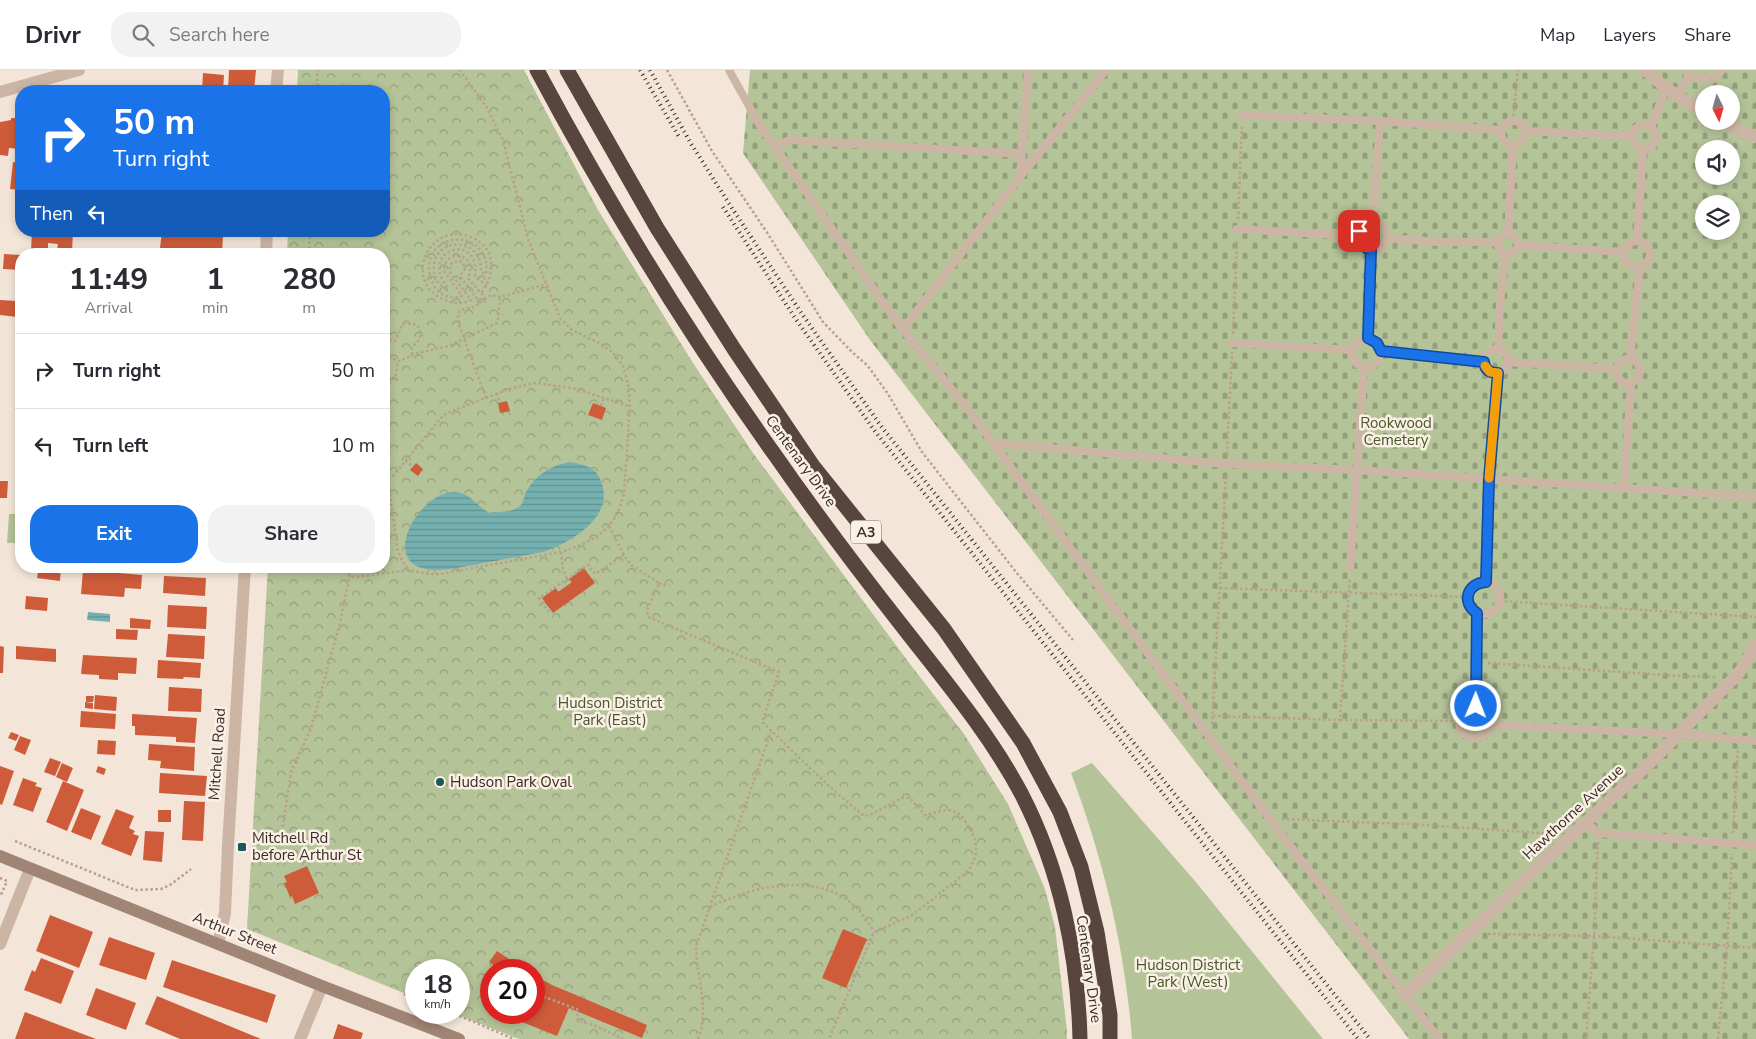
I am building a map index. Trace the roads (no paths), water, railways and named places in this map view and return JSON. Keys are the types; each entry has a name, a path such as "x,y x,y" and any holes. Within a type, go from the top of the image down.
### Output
{"highway":[{"name":"Centenary Drive","path":"537,70 660,284 729,389 802,494 966,708 998,753 1022,794 1040,835 1058,887 1070,938 1079,1012 1080,1039"},
{"name":"Centenary Drive","path":"567,70 657,228 745,365 813,466 944,629 1023,743 1060,812 1081,867 1097,932 1110,1015 1110,1039"}],"main road":[{"name":"Arthur Street","path":"0,856 322,986 459,1039"}],"street":[{"path":"25,85 79,70"},
{"path":"277,85 278,70"},
{"path":"1645,70 1672,92 1695,106"},
{"path":"0,92 15,88"},
{"path":"1736,130 1756,137"},
{"name":"Mitchell Road","path":"218,944 225,913 245,573"},
{"name":"Hawthorne Avenue","path":"1405,996 1736,677 1756,645"},
{"path":"0,944 30,869"},
{"path":"300,1039 322,986"}],"lane":[{"path":"729,70 759,124 903,329 993,444 1269,818 1439,1039"},
{"path":"1020,177 1028,70"},
{"path":"903,329 1020,177 1106,70"},
{"path":"1651,127 1672,92 1687,73 1716,77 1722,70"},
{"path":"1242,115 1380,121 1501,130"},
{"path":"1374,222 1380,121"},
{"path":"1513,121 1520,124 1525,130 1524,139 1513,146 1508,145 1502,139 1501,130 1506,123 1513,121"},
{"path":"1647,125 1656,133 1656,141 1651,148 1643,150 1634,144 1632,136 1639,126 1647,125"},
{"path":"1525,130 1632,136"},
{"path":"775,146 790,140 1022,154"},
{"path":"1508,234 1513,146"},
{"path":"1637,241 1643,150"},
{"path":"1374,222 1385,228 1387,238 1383,246 1376,250 1371,250 1363,246 1359,236 1362,226 1374,222"},
{"path":"1237,228 1359,236"},
{"path":"1505,254 1499,248 1498,242 1503,236 1508,234"},
{"path":"1508,234 1516,239 1518,245"},
{"path":"1387,238 1439,242 1498,242"},
{"path":"1637,241 1645,244 1650,254 1647,263 1640,267 1634,267 1625,259 1624,252 1628,245 1637,241"},
{"path":"1518,245 1624,252"},
{"path":"1505,254 1512,253 1518,245"},
{"path":"1368,338 1371,250"},
{"path":"1498,349 1505,254"},
{"path":"1630,359 1640,267"},
{"path":"1368,338 1377,343 1381,351 1377,362 1369,367 1364,367 1353,358 1352,350 1360,340 1368,338"},
{"path":"1232,344 1352,350"},
{"path":"1498,349 1507,355 1508,362 1504,371 1498,373 1490,372 1486,369 1484,362 1484,357 1488,351 1498,349"},
{"path":"1381,351 1484,362"},
{"path":"1630,359 1636,362 1641,371 1637,380 1631,383 1623,382 1619,379 1616,369 1622,360 1630,359"},
{"path":"1508,362 1616,369"},
{"path":"1350,568 1364,367"},
{"path":"1486,582 1489,479 1498,373"},
{"path":"1624,488 1631,383"},
{"path":"993,444 1227,464 1356,470 1756,496"},
{"path":"1480,582 1486,582 1497,588 1500,602 1493,612 1488,614 1477,613 1469,606 1467,597 1469,590 1480,582"},
{"path":"1476,706 1478,662 1477,613"},
{"path":"1476,706 1482,707 1489,714 1491,725 1484,735 1474,738 1464,734 1459,725 1459,720 1467,707 1476,706"},
{"path":"1491,725 1678,734 1756,741"},
{"path":"1586,822 1598,833 1756,845"}],"water":[{"path":"570,462 594,470 600,478 604,496 601,508 595,518 587,527 565,542 543,552 443,570 422,568 411,562 406,551 406,539 419,513 430,502 442,495 455,492 470,498 490,513 514,509 521,504 526,492 539,476 551,468"},
{"path":"88,612 110,614 110,622 87,620"}],"railway":[{"path":"640,70 679,137"},
{"path":"650,70 690,142 728,202 802,314 881,426 1370,1039"},
{"path":"723,207 795,318 874,430 1358,1039"}],"place":[{"name":"Hudson Park Oval","path":"440,782"},
{"name":"Mitchell Rd before Arthur St","path":"242,847"}],"park label":[{"name":"Rookwood Cemetery","path":"1396,432"},
{"name":"Hudson District Park (East)","path":"610,712"},
{"name":"Hudson District Park (West)","path":"1188,974"}]}
